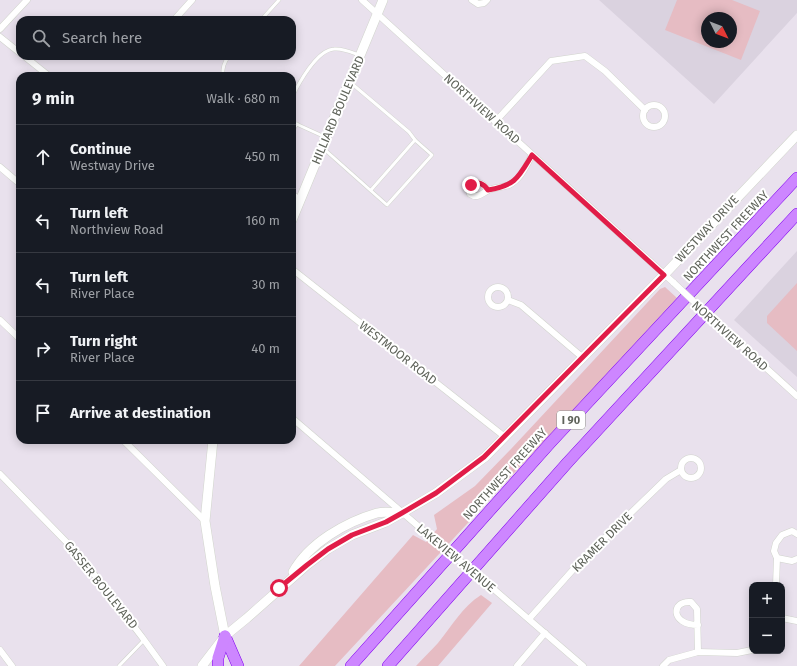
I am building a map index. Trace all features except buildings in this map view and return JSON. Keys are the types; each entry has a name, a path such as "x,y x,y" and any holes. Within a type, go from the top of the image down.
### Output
{"highway":[{"name":"NORTHWEST FREEWAY","path":"351,666 556,436 797,178"},
{"name":"I 90","path":"388,666 568,462 797,214"},
{"path":"218,666 218,658 225,636"},
{"path":"225,636 238,666"}],"main road":[{"name":"HILLIARD BOULEVARD","path":"296,211 383,0"},
{"name":"WESTWAY DRIVE","path":"225,636 307,565 334,546 352,535 386,522 436,493 484,457 664,275 797,135"},
{"path":"202,666 225,636 215,586 205,521 213,444"}],"street":[{"path":"0,29 27,0"},
{"path":"178,16 192,0"},
{"name":"NORTHVIEW ROAD","path":"362,0 797,396"},
{"path":"472,0 478,4 484,3 487,0"},
{"path":"0,37 16,50"},
{"path":"495,122 551,61 585,56 605,71 645,110"},
{"path":"29,60 44,72"},
{"path":"488,190 509,185 522,174 532,155"},
{"path":"0,167 16,181"},
{"name":"WESTMOOR ROAD","path":"296,272 505,437"},
{"path":"508,300 522,305 582,357"},
{"path":"0,320 16,335"},
{"name":"LAKEVIEW AVENUE","path":"296,421 583,666"},
{"path":"127,444 205,521"},
{"name":"KRAMER DRIVE","path":"529,619 579,564 666,479 681,470"},
{"name":"GASSER BOULEVARD","path":"0,474 80,556 163,666"},
{"path":"776,582 777,558 774,551 776,543 782,535 792,531 797,534"},
{"path":"777,558 792,561 797,559"},
{"path":"785,619 797,621"},
{"path":"698,624 698,652"},
{"path":"517,666 545,633"},
{"path":"0,650 12,666"},
{"path":"663,666 669,660 698,652 737,653 749,651"}],"lane":[{"path":"265,16 279,0"},
{"path":"296,90 304,75 325,52 332,49 340,49 361,56"},
{"path":"223,72 225,60"},
{"path":"322,148 387,204 432,155 415,140 409,132 350,82"},
{"path":"297,124 327,137"},
{"path":"371,190 415,140"},
{"path":"296,195 301,199"},
{"path":"119,666 144,639"}],"shaded area":[{"path":"599,0 797,0 797,13 714,104"},
{"path":"677,0 732,0 760,11 741,60 711,48 737,48 737,12 701,12 701,44 665,30"},
{"path":"797,251 797,377 734,320"},
{"path":"797,283 797,351 767,323 767,316"},
{"path":"665,287 677,298 335,666 299,666 413,535 426,542 437,529 434,515 475,486 660,289"},
{"path":"481,595 492,603 438,666 416,666 438,643 468,605"}],"route":[{"path":"279,588 328,549 352,535 386,522 436,493 484,457 664,275 532,155 522,174 509,185 488,190 482,183 477,182 471,185"}]}
